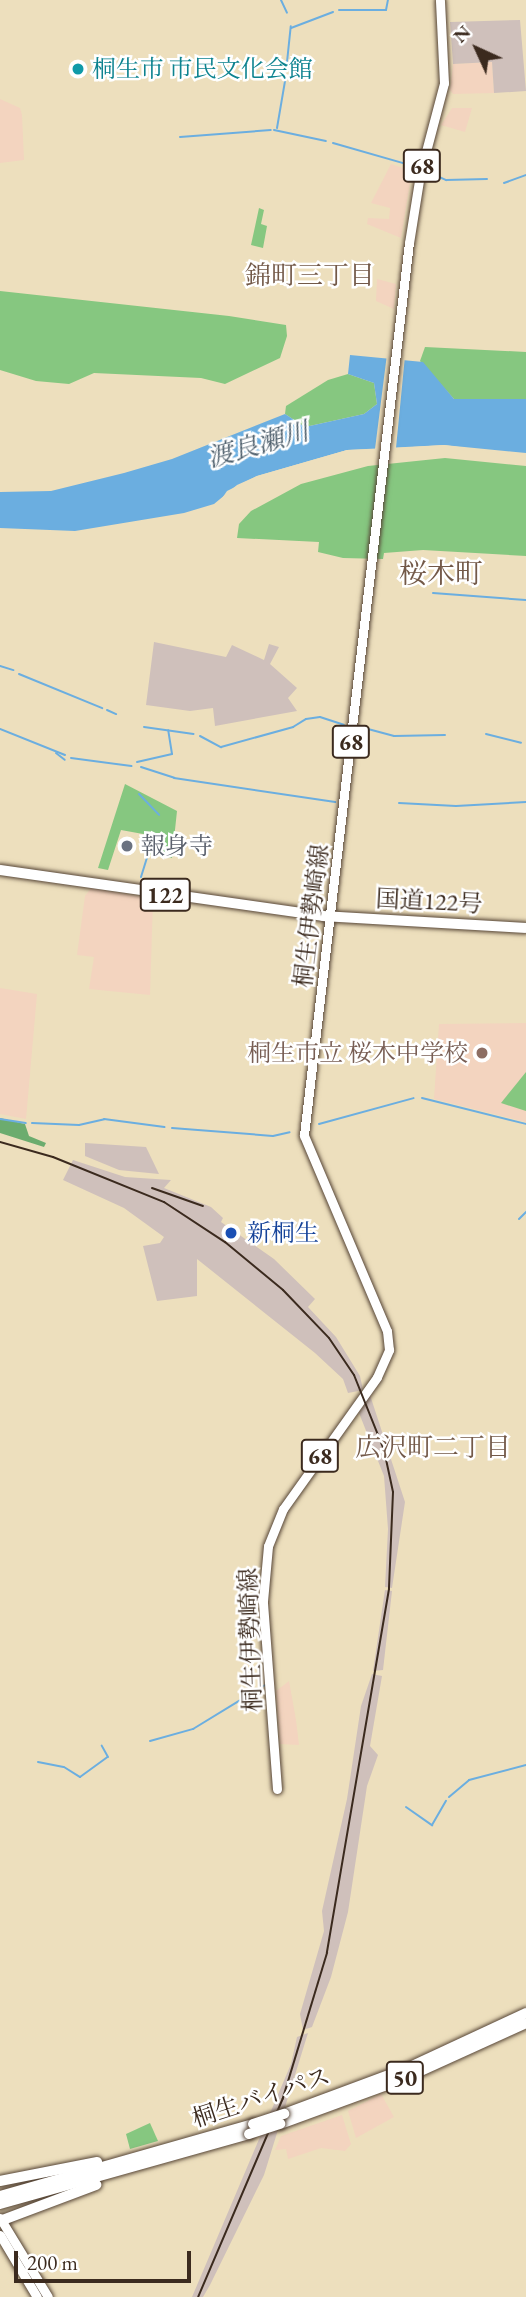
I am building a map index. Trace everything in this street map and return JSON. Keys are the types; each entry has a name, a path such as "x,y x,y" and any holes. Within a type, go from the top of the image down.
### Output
{"highway":[{"name":"122","path":"0,870 330,916"},
{"name":"国道122号","path":"330,916 526,928"},
{"name":"桐生バイパス","path":"282,2119 408,2068 526,2013"},
{"name":"桐生バイパス","path":"0,2204 382,2088 526,2023"},
{"name":"桐生バイパス","path":"0,2196 166,2154"},
{"name":"50","path":"0,2181 166,2154"},
{"name":"50","path":"0,2220 166,2154"}],"main road":[{"name":"桐生伊勢崎線","path":"277,1788 263,1601 268,1546 283,1509 380,1372 389,1346 380,1314 304,1140 398,332 419,174 444,77 440,0"},
{"path":"0,2220 48,2297"},
{"path":"0,2235 37,2297"}],"shaded area":[{"path":"520,20 526,91 494,93 492,62 453,64 450,22"},
{"path":"492,62 494,93 453,94 450,90 453,64"},
{"path":"0,99 20,108 24,160 0,163"},
{"path":"452,108 472,108 465,132 441,125"},
{"path":"391,164 412,171 401,238 367,224 368,218 389,219 390,208 371,203"},
{"path":"377,279 396,284 394,309 376,301"},
{"path":"154,642 226,657 232,645 264,660 269,644 279,647 270,664 297,688 288,698 297,711 215,726 213,708 190,711 146,705"},
{"path":"91,888 153,899 150,995 89,989 94,957 77,955 85,896"},
{"path":"0,988 37,994 26,1119 0,1114"},
{"name":"桐生市立 桜木中学校","path":"526,1023 526,1122 434,1099 439,1024"},
{"path":"85,1143 146,1147 159,1174 119,1170 85,1156"},
{"path":"73,1160 125,1177 171,1180 164,1188 211,1207 223,1218 221,1222 274,1259 315,1299 308,1307 336,1337 360,1376 363,1390 348,1393 343,1379 315,1353 197,1259 197,1296 157,1301 143,1246 160,1243 164,1237 124,1208 63,1180"},
{"path":"370,1395 405,1502 392,1588 385,1587 388,1529 384,1476 359,1413"},
{"path":"385,1590 392,1591 383,1670 373,1671"},
{"path":"372,1674 382,1676 370,1746 378,1755 367,1786 348,1912 331,1977 312,2027 303,2030 300,2014 324,1931 322,1911 347,1799 361,1706"},
{"path":"289,1681 299,1745 280,1744 276,1691"},
{"path":"308,2033 264,2175 203,2297 192,2297 291,2064 297,2037"},
{"path":"381,2094 394,2117 356,2138 348,2111"},
{"path":"342,2115 351,2144 345,2151 321,2148 288,2159 286,2149 275,2150 281,2136"}],"green space":[{"path":"259,208 264,210 261,224 267,226 263,248 251,245"},
{"path":"0,291 229,316 286,325 287,336 280,358 225,384 201,378 94,373 69,384 36,381 0,370"},
{"path":"425,347 526,352 526,399 454,399 420,361"},
{"path":"348,374 374,383 377,404 364,414 305,427 285,414 286,406 328,380"},
{"path":"445,458 526,466 526,556 423,550 384,553 383,559 343,558 318,552 319,542 237,538 239,524 251,511 301,484 368,466"},
{"path":"125,784 177,811 172,858 148,854 154,836 121,830 108,870 98,868"},
{"path":"526,1072 526,1111 501,1103"},
{"path":"0,1118 25,1124 29,1136 46,1143 44,1147 0,1133"},
{"path":"150,2123 158,2141 130,2149 126,2134"}],"water":[{"name":"渡良瀬川","path":"350,355 423,362 454,399 526,399 526,453 444,445 347,450 257,476 237,485 214,504 184,513 75,531 0,528 0,492 51,491 124,473 172,459 285,414 305,427 364,414 377,404 374,383 348,374"}],"pier":[{"path":"387,354 405,356 396,448 444,445 526,456 444,449 348,453 258,480 229,494 216,507 227,491 257,476 347,450 375,449"}],"waterway":[{"path":"281,0 287,13"},
{"path":"339,10 386,10 388,0"},
{"path":"291,28 333,12"},
{"path":"287,62 291,26"},
{"path":"277,128 285,81"},
{"path":"180,137 271,130"},
{"path":"274,130 326,141"},
{"path":"333,143 413,166"},
{"path":"428,172 446,180 487,179"},
{"path":"504,183 526,175"},
{"path":"433,593 526,600"},
{"path":"0,666 13,670"},
{"path":"19,674 102,708"},
{"path":"107,710 116,714"},
{"path":"200,736 221,747 293,727 306,719 320,717 344,725"},
{"path":"144,727 194,734"},
{"path":"0,729 65,755"},
{"path":"368,729 394,736 445,735"},
{"path":"137,762 172,754 168,730"},
{"path":"486,734 521,743"},
{"path":"56,753 65,760"},
{"path":"71,758 131,766"},
{"path":"141,767 174,778 335,802"},
{"path":"139,794 159,815"},
{"path":"399,803 456,806 526,802"},
{"path":"141,877 154,835"},
{"path":"319,1124 414,1098"},
{"path":"422,1098 526,1124"},
{"path":"0,1119 26,1123"},
{"path":"32,1123 79,1125 104,1119 164,1127"},
{"path":"172,1128 273,1136 290,1132"},
{"path":"519,1219 526,1212"},
{"path":"150,1741 193,1729 265,1685"},
{"path":"38,1762 64,1767 80,1777 108,1757 102,1746"},
{"path":"449,1797 469,1780 526,1765"},
{"path":"406,1807 432,1825 446,1801"}],"railway":[{"path":"0,1142 53,1157 164,1202 225,1242 283,1290 329,1338 354,1375 384,1450 393,1492 389,1589 327,1953 283,2098 198,2297"},
{"path":"152,1188 203,1206"}],"place":[{"name":"桐生市 市民文化会館","path":"78,69"},
{"name":"報身寺","path":"127,846"},
{"name":"桐生市立 桜木中学校","path":"482,1053"},
{"name":"新桐生","path":"231,1233"}],"district":[{"name":"錦町三丁目","path":"310,276"},
{"name":"桜木町","path":"441,573"},
{"name":"広沢町二丁目","path":"433,1448"}]}
